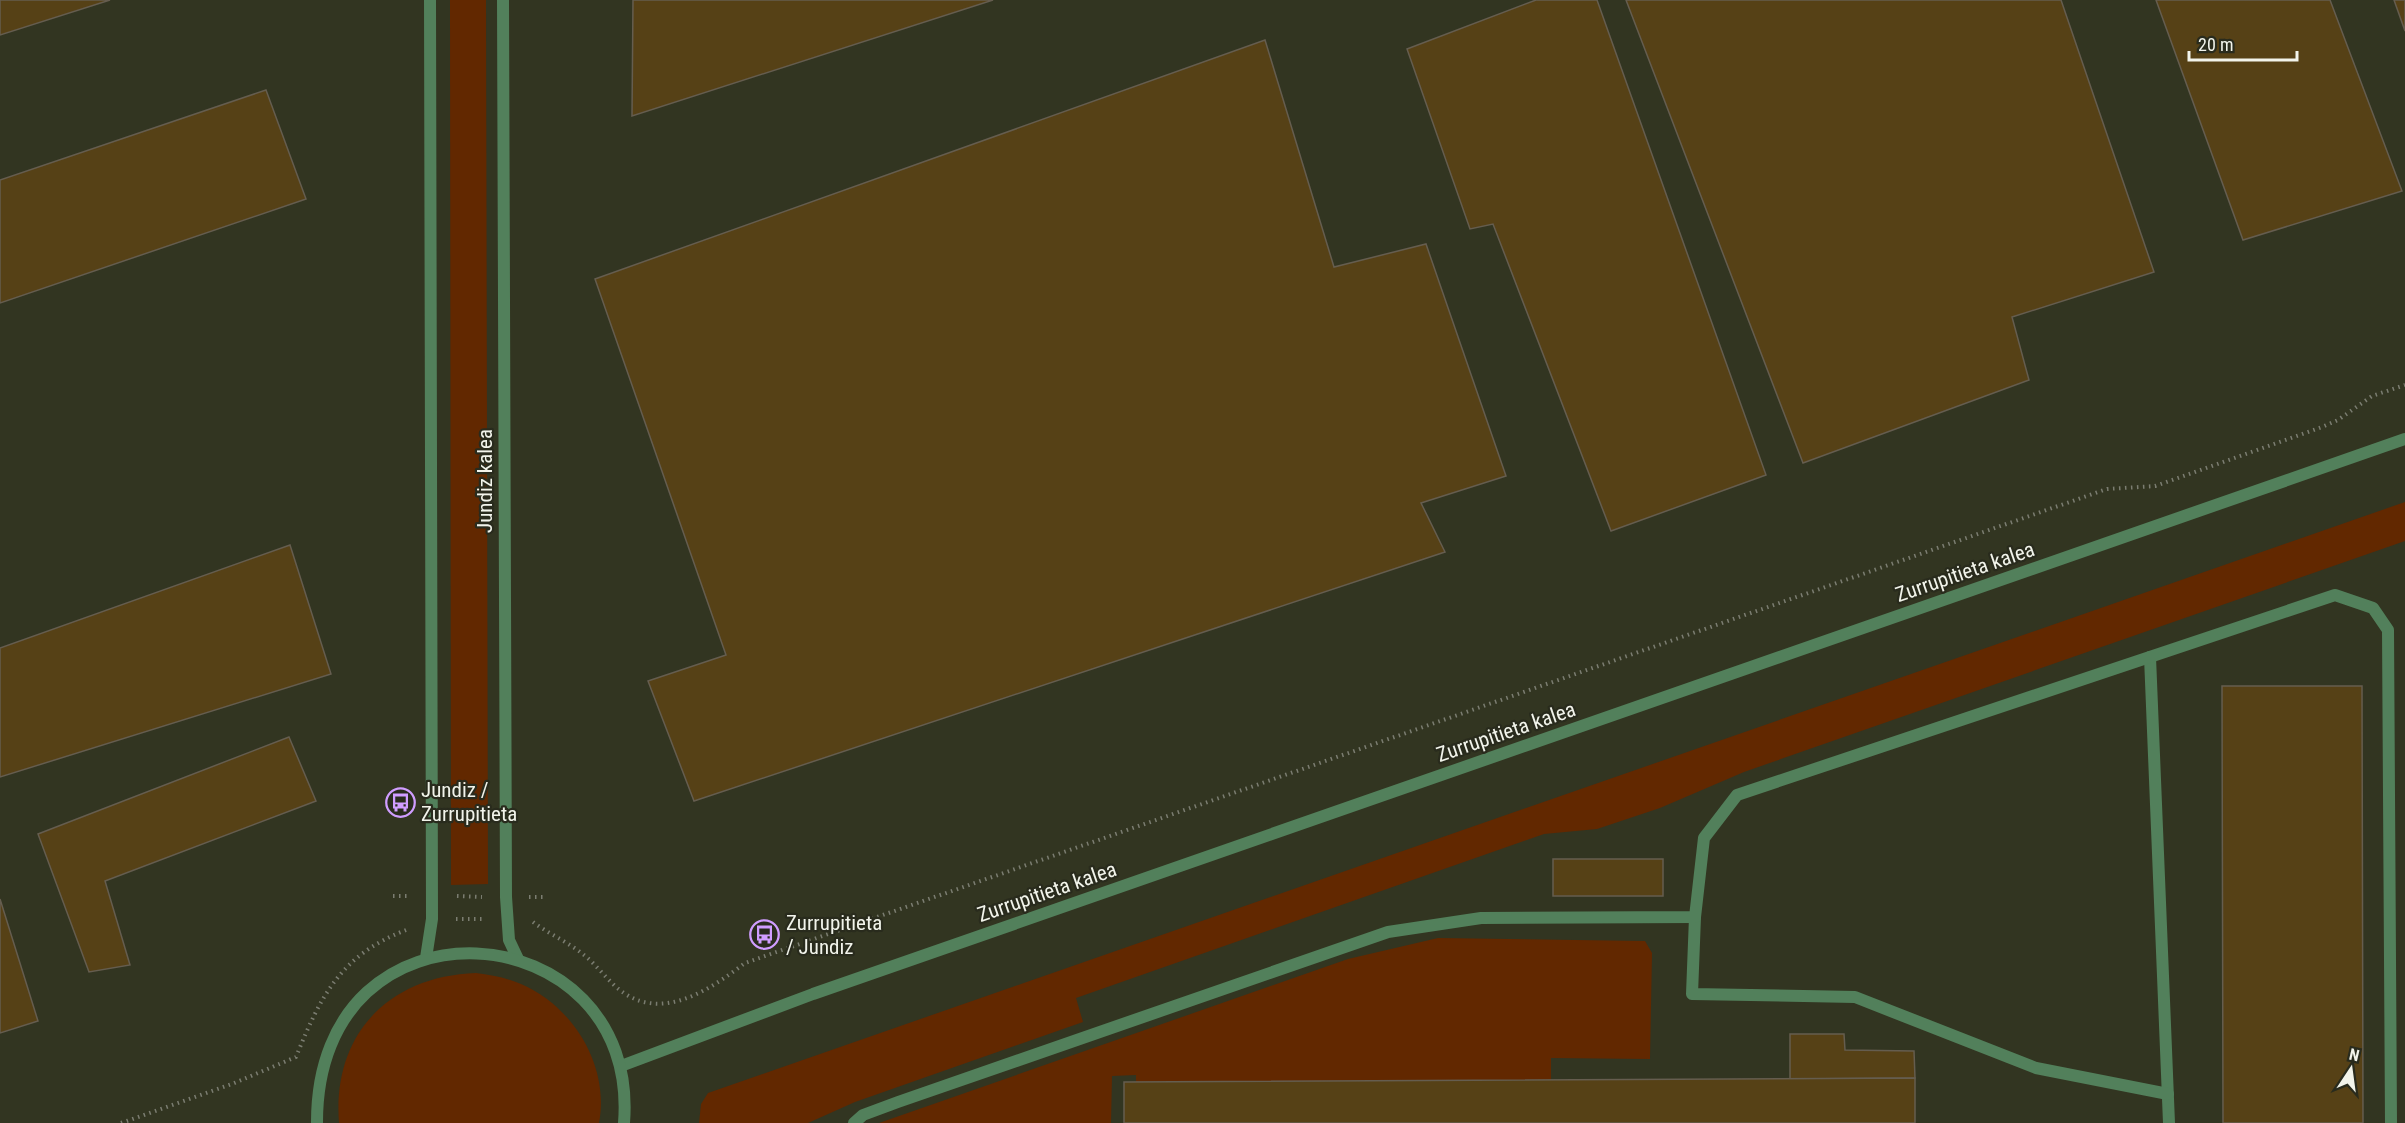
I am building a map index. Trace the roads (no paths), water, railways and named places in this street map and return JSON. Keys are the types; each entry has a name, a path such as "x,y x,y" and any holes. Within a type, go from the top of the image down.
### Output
{"street":[{"path":"426,958 432,919 430,0"},
{"name":"Jundiz kalea","path":"503,0 506,919 509,940 518,959"},
{"name":"Zurrupitieta kalea","path":"621,1066 813,994 2405,439"},
{"path":"2168,1094 2036,1068 1855,997 1692,994 1695,917 1704,838 1737,795 2335,596 2373,608 2388,630 2391,1123"},
{"path":"2150,657 2169,1123"},
{"path":"854,1123 863,1115 898,1102 1388,932 1480,918 1695,917"},
{"path":"317,1123 317,1087 326,1052 342,1021 365,994 394,972 426,958 472,952 518,959 553,976 583,1000 606,1031 621,1066 626,1101 624,1123"}],"place":[{"name":"Jundiz / Zurrupitieta","path":"400,802"},
{"name":"Zurrupitieta / Jundiz","path":"765,935"}]}
